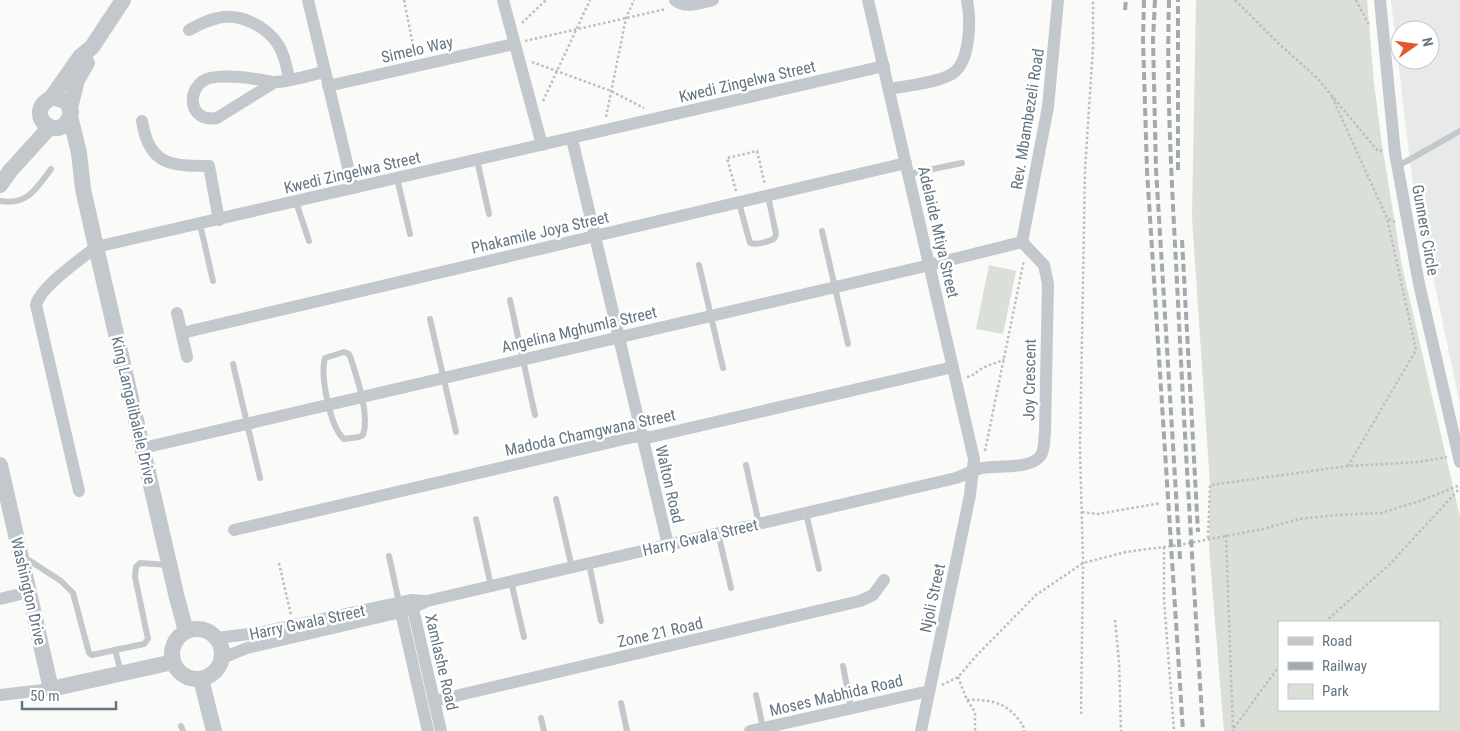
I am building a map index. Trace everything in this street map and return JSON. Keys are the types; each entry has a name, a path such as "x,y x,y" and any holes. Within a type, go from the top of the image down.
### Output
{"street":[{"name":"King Langalibalele Drive","path":"51,98 80,58 92,47 123,0"},
{"path":"308,0 353,188"},
{"path":"503,0 542,145"},
{"path":"677,2 693,4 713,0"},
{"name":"Adelaide Mtiya Street","path":"868,0 978,470"},
{"path":"889,89 942,78 957,70 962,62 967,46 969,25 967,0"},
{"name":"Rev. Mbambezeli Road","path":"1025,244 1048,106 1058,0"},
{"name":"Gunners Circle","path":"1380,0 1395,153 1419,284 1459,458"},
{"path":"189,30 220,17 236,17 251,22 264,29 279,46 289,79"},
{"name":"Simelo Way","path":"328,86 514,44"},
{"name":"King Langalibalele Drive","path":"92,47 91,58 77,80 70,112 79,153 83,189 169,565 186,631"},
{"name":"Kwedi Zingelwa Street","path":"80,491 36,305 42,292 96,247 884,66"},
{"path":"275,82 243,77 208,78 200,82 192,102 201,116 211,119 216,118 275,82 324,72"},
{"path":"10,171 14,158 40,114 44,102 51,98 63,100 67,102 70,112 62,126 53,128 44,125 40,114"},
{"path":"142,121 149,147 161,158 179,166 209,166 219,220"},
{"name":"King Langalibalele Drive","path":"53,128 67,145 83,189"},
{"path":"0,186 10,171 53,128"},
{"name":"Walton Road","path":"572,139 668,545"},
{"name":"Phakamile Joya Street","path":"182,332 595,236 767,192 907,168"},
{"name":"Angelina Mghumla Street","path":"142,448 835,286 1025,244"},
{"name":"Joy Crescent","path":"978,470 1030,463 1040,456 1043,449 1047,279 1044,266 1025,244"},
{"path":"177,313 188,356"},
{"name":"Madoda Chamgwana Street","path":"234,530 633,437 651,437 953,367"},
{"name":"Washington Drive","path":"0,465 4,505 21,555 52,689"},
{"name":"Harry Gwala Street","path":"222,658 247,648 406,606 956,478 978,470"},
{"name":"Njoli Street","path":"921,731 970,495 978,470"},
{"name":"Zone 21 Road","path":"434,701 860,601 873,596 884,580"},
{"path":"0,599 29,592"},
{"name":"Harry Gwala Street","path":"217,638 257,633 406,606"},
{"name":"Xamlashe Road","path":"406,606 441,731"},
{"name":"Xamlashe Road","path":"406,606 428,731"},
{"path":"192,629 206,630 217,638 221,645 222,658 217,670 213,674 202,679 195,679 179,672 173,662 172,650 177,638 186,631 192,629"},
{"path":"0,695 52,689 173,662"},
{"path":"202,679 214,731"},
{"name":"Moses Mabhida Road","path":"750,731 930,688"}],"lane":[{"path":"1398,166 1460,131"},
{"path":"478,160 489,214"},
{"path":"907,168 962,164"},
{"path":"0,200 10,203 23,199 36,190 51,169"},
{"path":"397,178 410,234"},
{"path":"738,199 750,242 754,244 768,241 774,239 776,234 767,192"},
{"path":"296,202 309,241"},
{"path":"200,224 213,281"},
{"path":"822,231 848,344"},
{"path":"699,266 723,368"},
{"path":"510,300 536,415"},
{"path":"430,319 456,432"},
{"path":"344,352 349,354 362,396 365,427 363,435 343,439 327,404 323,365 325,358 344,352"},
{"path":"234,364 260,478"},
{"path":"746,465 759,524"},
{"path":"556,499 572,568"},
{"path":"806,513 819,569"},
{"path":"476,519 491,586"},
{"path":"718,533 731,588"},
{"path":"21,555 62,581 73,593 89,654 92,655 144,644 148,641 135,577 136,566 140,563 169,565"},
{"path":"390,556 406,606"},
{"path":"589,564 601,621"},
{"path":"511,581 524,638"},
{"path":"115,650 122,674"},
{"path":"843,666 851,708"},
{"path":"756,696 764,728"},
{"path":"621,703 627,731"},
{"path":"541,718 544,731"}],"path":[{"path":"404,0 417,66"},
{"path":"510,26 520,24 546,0"},
{"path":"532,108 542,105 575,29 590,0"},
{"path":"609,130 606,120 611,91 626,18 634,0"},
{"path":"1080,714 1083,563 1080,448 1085,179 1093,47 1093,0"},
{"path":"1235,0 1317,78 1378,151 1395,153"},
{"path":"514,44 670,8 677,2"},
{"path":"519,64 530,61 611,91 647,109 651,120"},
{"path":"1330,94 1387,218 1416,350 1348,466"},
{"path":"738,199 728,158 757,151 767,192"},
{"path":"1387,218 1409,228"},
{"path":"978,470 1004,359 1025,244"},
{"path":"956,380 971,376 983,368 1004,359"},
{"path":"1208,538 1210,485 1348,466 1459,458"},
{"path":"930,688 942,685 958,677 1036,595 1083,563 1126,552 1263,529 1299,519 1381,513 1460,486"},
{"path":"1326,621 1389,565 1460,486"},
{"path":"1082,512 1104,514 1161,502"},
{"path":"1226,535 1233,730"},
{"path":"1164,547 1164,600 1174,731"},
{"path":"279,562 292,618"},
{"path":"1115,620 1119,661 1121,731"},
{"path":"1233,730 1278,667"},
{"path":"958,677 967,700 975,712 975,731"},
{"path":"967,700 982,699 1000,704 1014,713 1024,726 1024,731"}],"shaded area":[{"path":"1391,0 1460,0 1460,405 1411,171 1399,70 1440,70 1440,20 1393,20"}],"green space":[{"path":"1196,0 1367,0 1374,83 1382,145 1402,266 1460,517 1460,731 1224,731 1209,548 1210,485 1192,217"},
{"path":"989,265 1016,271 1003,334 976,329"}],"railway":[{"path":"1125,10 1126,0"},
{"path":"1144,0 1143,40 1147,171 1183,731"},
{"path":"1155,0 1153,40 1156,169 1180,559"},
{"path":"1169,0 1168,76 1172,189 1203,731"},
{"path":"1178,0 1178,170"},
{"path":"1182,240 1198,532"}]}
